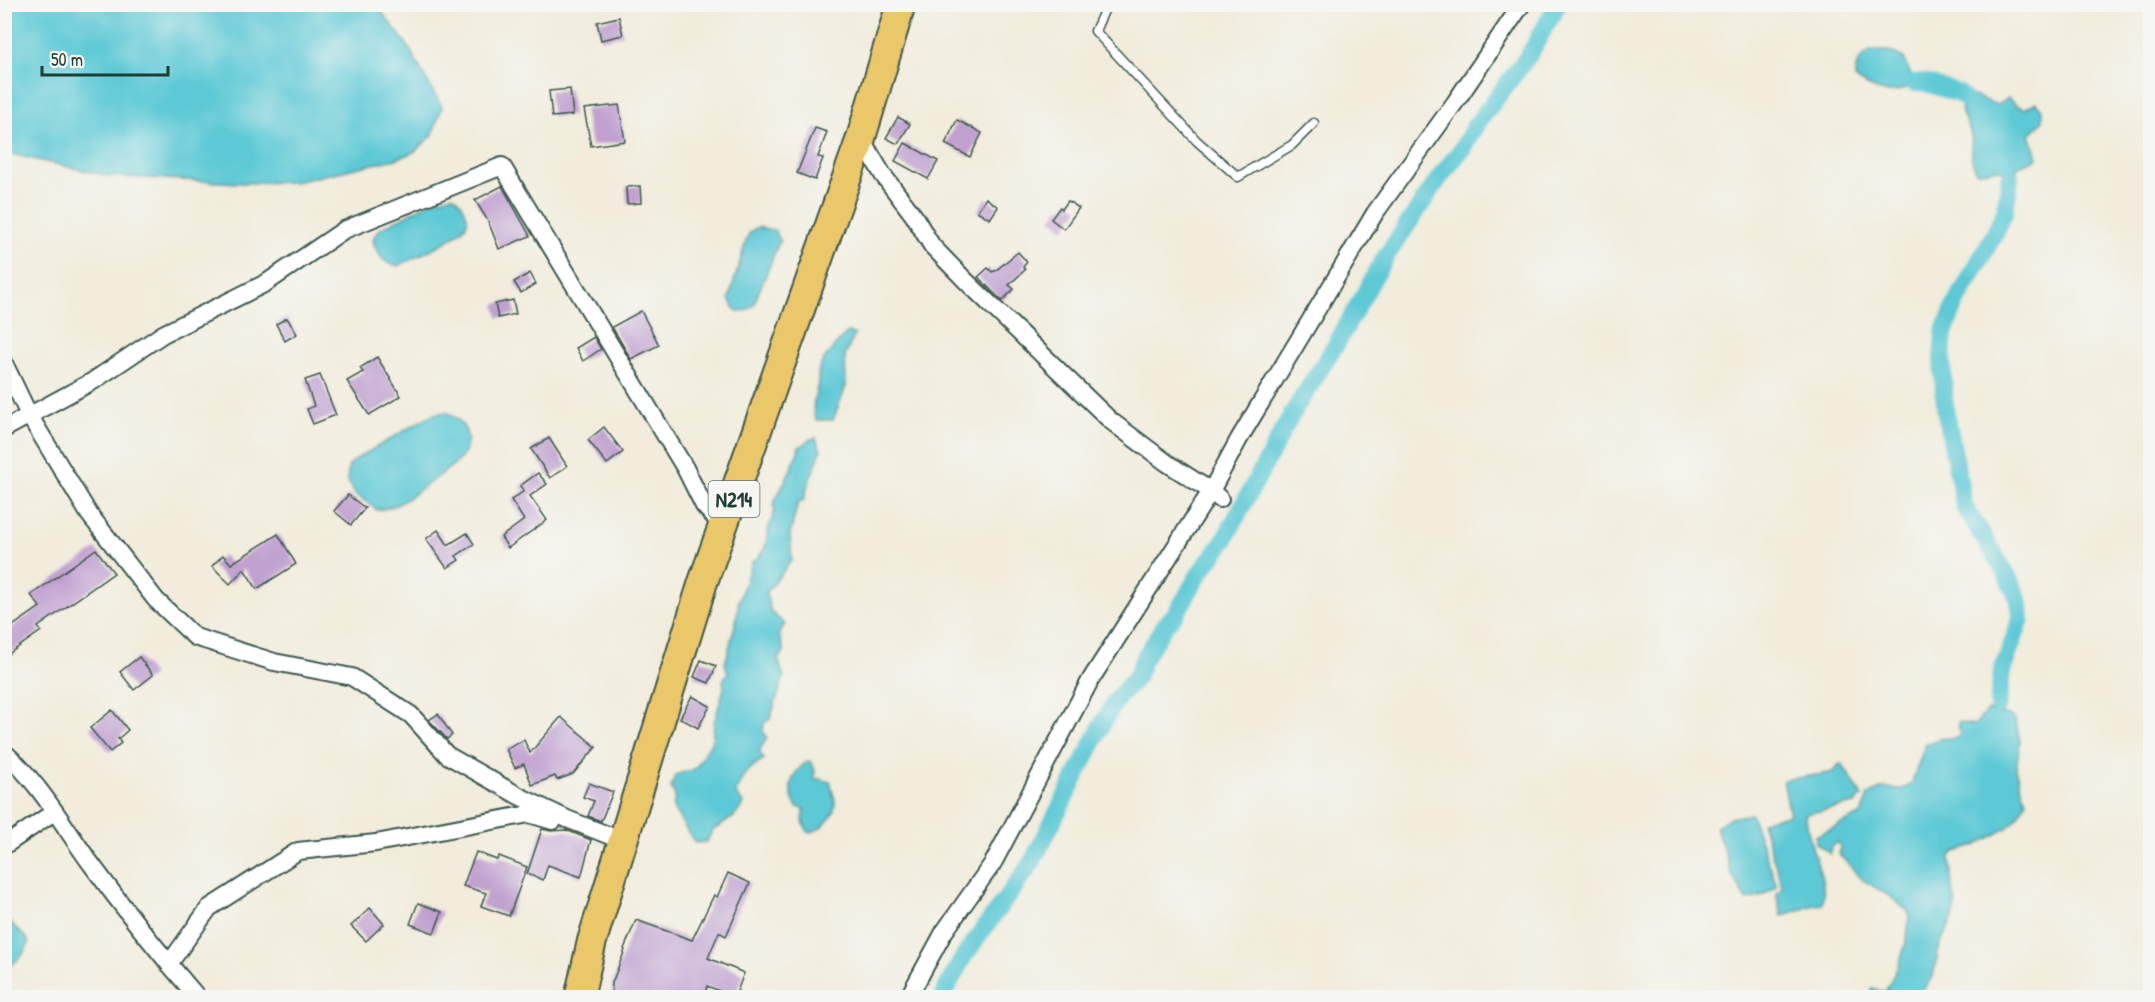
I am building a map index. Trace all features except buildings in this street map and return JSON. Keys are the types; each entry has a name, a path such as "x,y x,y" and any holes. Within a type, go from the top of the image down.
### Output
{"highway":[{"name":"N214","path":"579,998 592,941 703,582 861,138 901,4"}],"street":[{"path":"908,998 944,932 993,863 1091,678 1216,495 1239,439 1375,213 1456,101 1522,4"},
{"path":"861,138 883,175 914,216 932,246 966,281 1111,421 1167,464 1216,495"},
{"path":"4,429 93,381 163,334 266,283 344,230 502,166 685,468 704,506 724,527"},
{"path":"4,363 29,415 89,514 156,600 195,637 274,662 352,677 411,715 447,755 519,796 567,819 623,841"},
{"path":"4,752 26,773 90,863 198,998"},
{"path":"4,846 54,812"},
{"path":"169,964 209,908 298,851 376,843 529,814 623,841"}],"lane":[{"path":"1107,4 1095,31 1197,141 1238,177 1292,145 1314,123"}],"water":[{"path":"5,4 376,5 406,43 442,107 432,136 414,152 396,159 294,182 238,183 109,176 5,153"},
{"path":"1870,51 1889,51 1904,58 1914,83 1898,91 1884,92 1855,79 1858,62"},
{"path":"1974,96 1997,105 2008,98 2017,106 2025,109 2036,102 2043,111 2043,120 2030,135 2038,158 2017,167 2017,177 2005,179 2005,172 1997,169 1977,172 1971,156 1971,135 1961,109 1967,100"},
{"path":"452,195 464,208 467,222 464,228 437,247 398,266 389,264 382,258 373,241 381,228 431,202"},
{"path":"758,227 775,231 780,240 753,306 741,312 733,307 729,298 747,238 751,231"},
{"path":"848,332 855,335 845,355 846,386 833,420 816,420 813,406 819,369 828,354"},
{"path":"446,412 458,420 466,431 467,444 461,458 412,495 389,508 377,510 355,494 347,480 349,465 433,414"},
{"path":"816,438 821,450 804,500 798,502 790,535 792,560 766,593 771,612 785,624 779,634 784,652 778,659 784,677 770,719 764,723 763,731 767,738 759,751 764,759 750,769 740,783 736,794 744,804 734,817 713,830 706,842 695,843 673,808 675,796 671,787 675,775 696,768 712,741 714,723 724,688 723,680 728,673 725,664 739,600 752,562 765,548 775,510 773,506 799,447 808,440"},
{"path":"1988,710 2012,717 2016,721 2020,742 2016,769 2026,801 2018,817 2007,828 1975,846 1955,852 1950,857 1952,889 1956,904 1954,916 1940,944 1933,976 1918,997 1877,997 1871,991 1872,988 1885,992 1899,963 1907,934 1909,912 1888,895 1863,880 1838,853 1840,848 1838,842 1831,846 1830,854 1816,843 1816,836 1862,814 1868,795 1882,788 1902,789 1911,785 1925,745 1939,739 1960,737 1958,722 1974,725"},
{"path":"808,761 812,763 815,771 814,778 831,782 835,801 835,807 828,821 809,833 803,821 805,809 797,807 791,794 794,776"},
{"path":"1842,764 1862,796 1855,804 1805,814 1822,881 1822,904 1782,916 1776,893 1782,889 1782,886 1762,822 1790,815 1783,780 1829,773"},
{"path":"1751,814 1777,886 1760,897 1747,900 1732,875 1716,827 1729,818"},
{"path":"5,917 28,940 29,944 21,957 7,968 5,968"}],"waterway":[{"path":"943,998 964,956 1031,864 1119,696 1136,678 1143,660 1165,625 1177,612 1201,571 1222,544 1292,414 1337,343 1384,259 1442,174 1462,149 1475,126 1529,55 1558,4"},
{"path":"1914,83 1923,82 1963,97"},
{"path":"1998,705 2002,671 2021,619 2019,600 2008,577 1964,506 1945,408 1942,359 1944,333 1955,305 2005,211 2010,178"}]}
